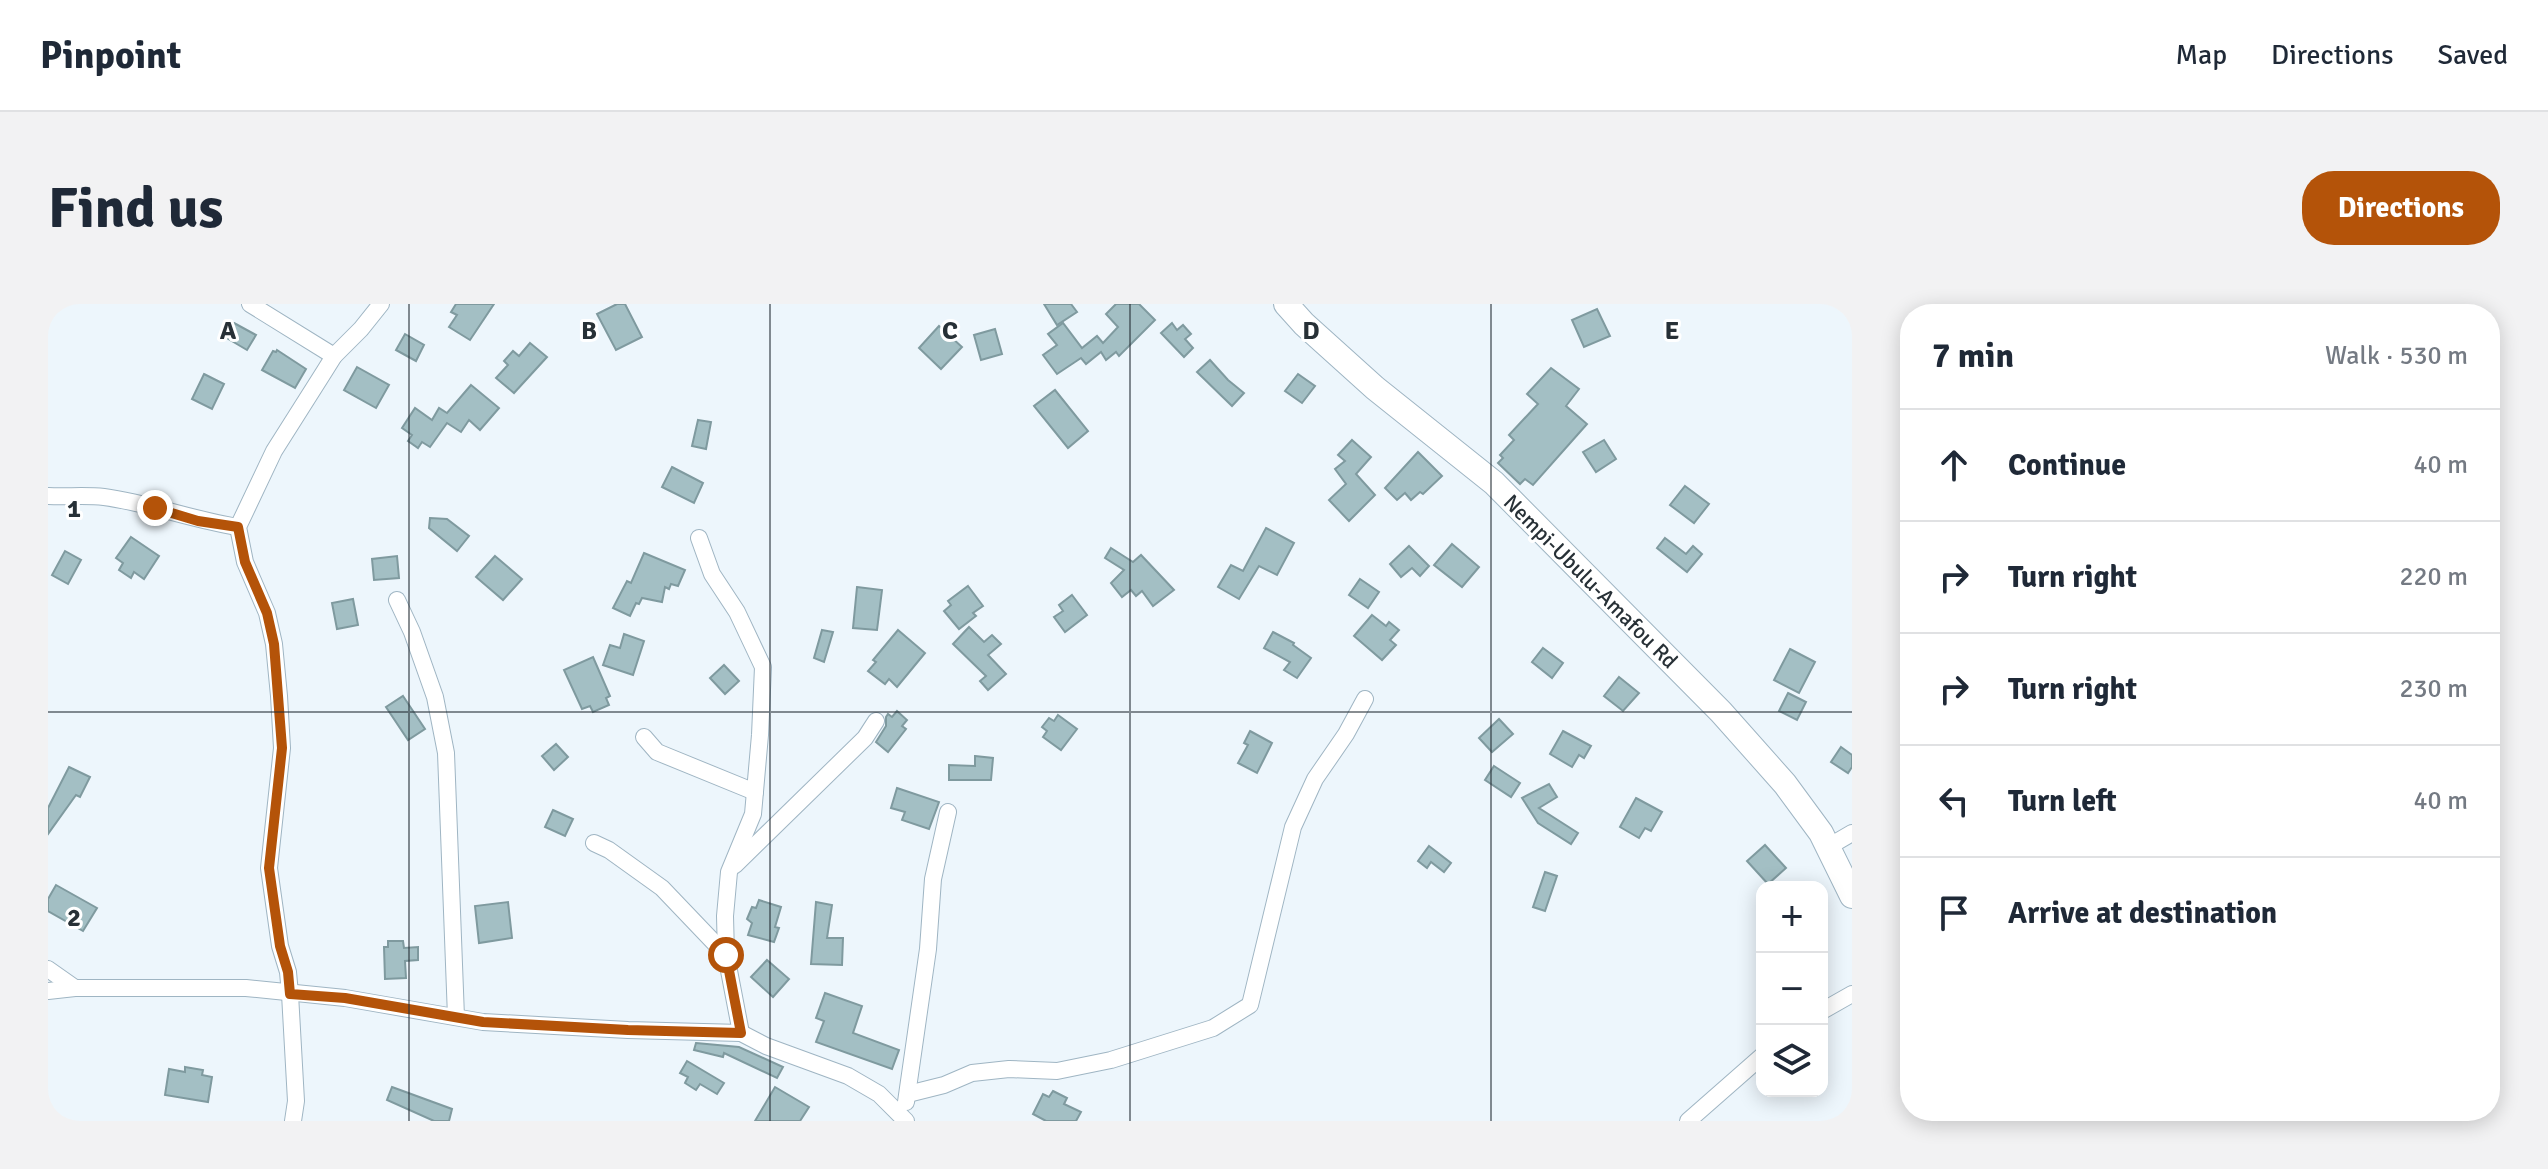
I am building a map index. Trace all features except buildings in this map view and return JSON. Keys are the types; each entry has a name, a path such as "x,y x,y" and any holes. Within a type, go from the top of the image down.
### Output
{"street":[{"path":"250,304 334,356"},
{"path":"293,1121 296,1101 288,972 280,946 269,868 282,748 274,644 267,613 245,562 238,527 274,451 334,356 381,304"},
{"name":"Nempi-Ubulu-Amafou Rd","path":"1286,304 1375,388 1494,483 1721,712 1785,784 1828,847 1852,896"},
{"path":"48,496 104,497 198,521 238,527"},
{"path":"699,538 712,574 737,612 763,667 753,814 729,872 725,916 726,955 741,1033"},
{"path":"397,600 435,697 446,753 456,1017"},
{"path":"908,1094 944,1085 972,1073 1009,1069 1057,1071 1111,1060 1213,1028 1250,1005 1293,827 1315,779 1346,734 1365,699"},
{"path":"729,872 865,738 876,721"},
{"path":"644,737 657,752 755,792"},
{"path":"904,1118 928,949 933,879 948,812"},
{"path":"1828,847 1852,833"},
{"path":"594,843 609,850 662,888 726,955"},
{"path":"48,969 75,988"},
{"path":"48,991 75,988 246,988 345,998 456,1017 551,1027 741,1033 766,1046 848,1076 879,1094 904,1118"},
{"path":"1828,1008 1852,994"},
{"path":"1688,1121 1756,1061"}],"route":[{"path":"155,508 198,521 238,527 245,562 267,613 274,644 282,748 269,868 290,994 345,998 483,1022 741,1033 726,955"}]}
